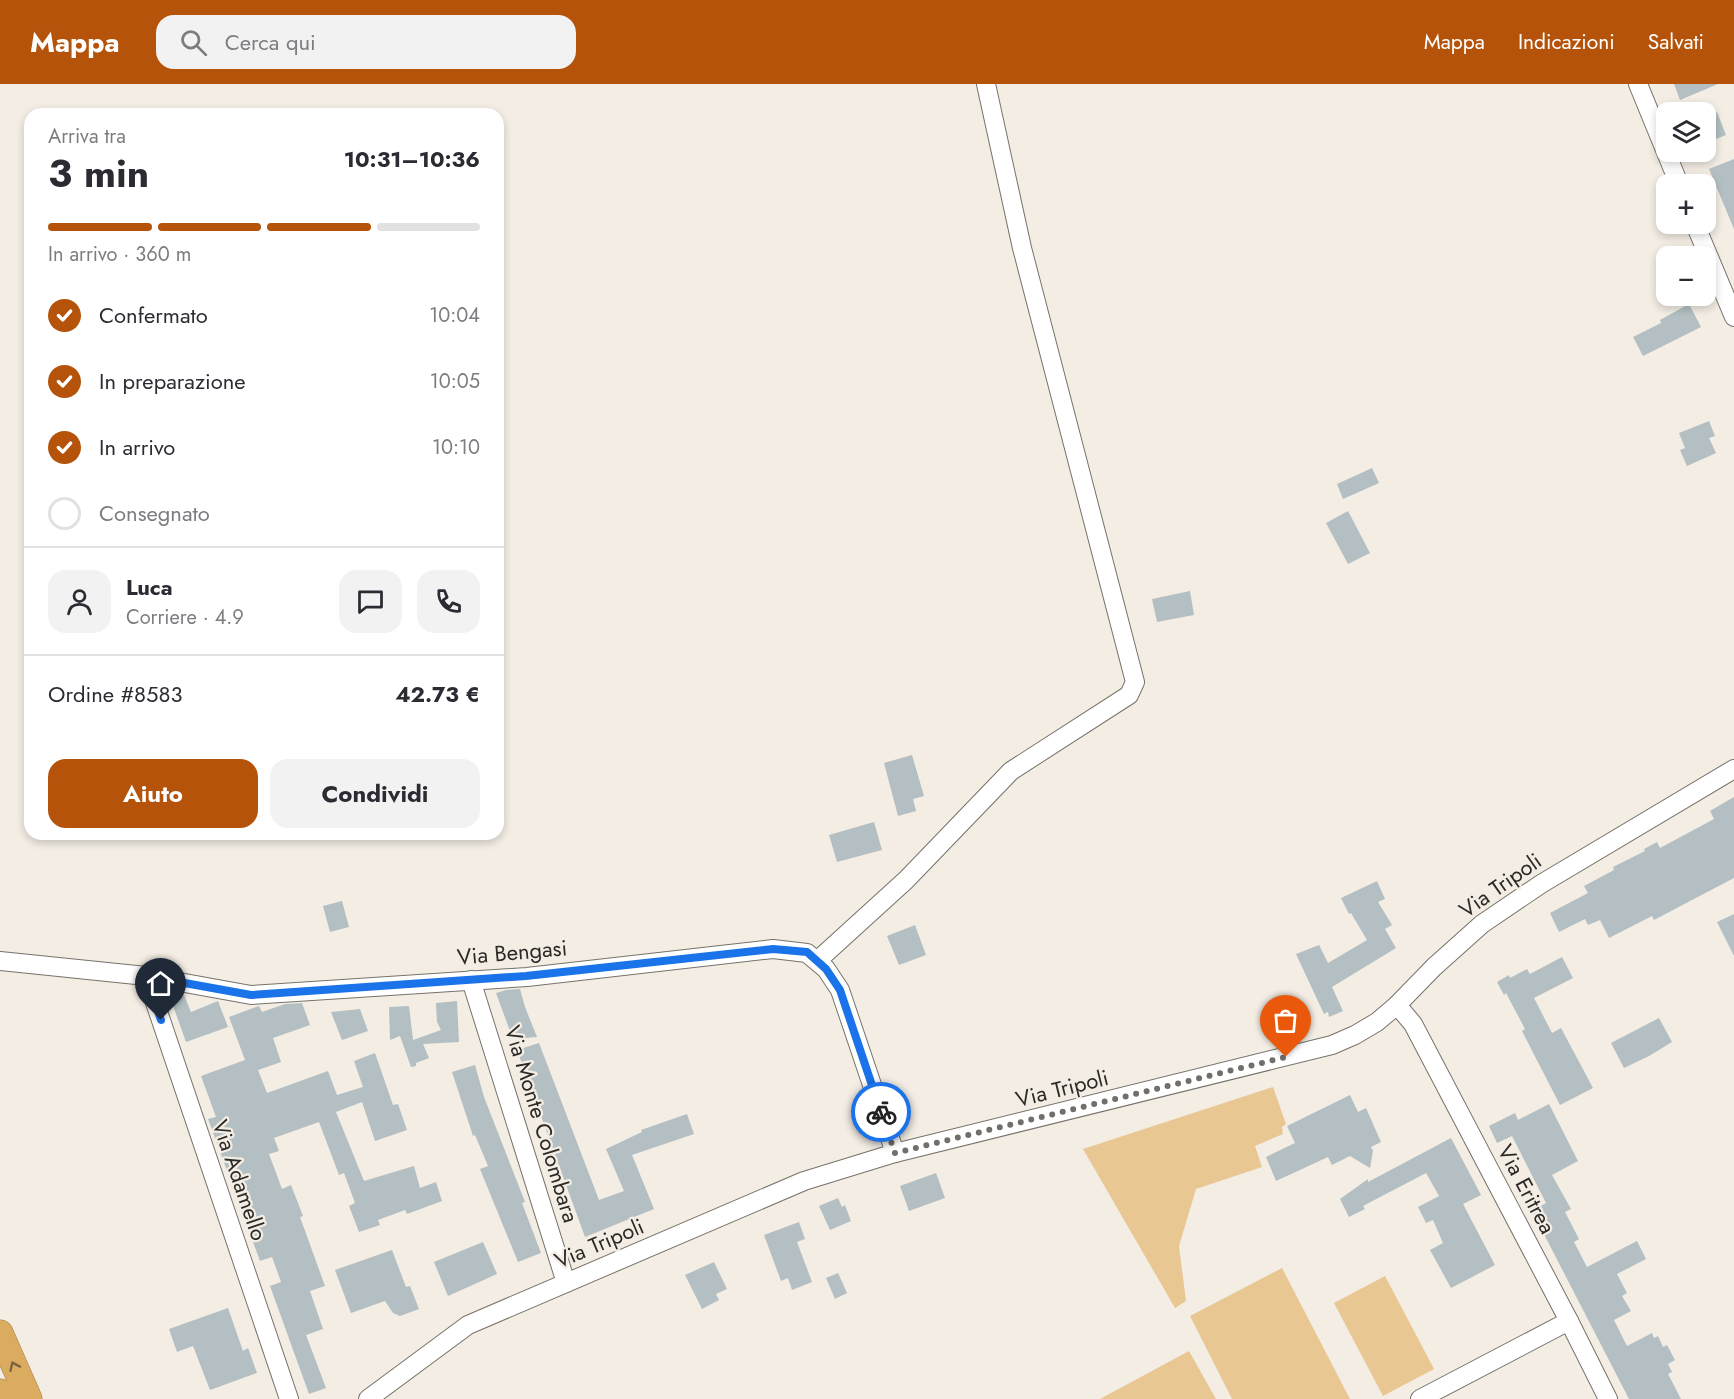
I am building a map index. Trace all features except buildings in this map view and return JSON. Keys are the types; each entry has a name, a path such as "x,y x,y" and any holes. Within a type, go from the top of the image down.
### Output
{"highway":[{"path":"0,1333 29,1399"},
{"path":"0,1392 3,1399"}],"street":[{"path":"817,961 906,880 1011,771 1129,695 1135,682 1022,248 986,84"},
{"path":"1638,84 1675,174"},
{"path":"1699,234 1734,317"},
{"name":"Via Tripoli","path":"368,1399 468,1325 804,1181 895,1153 1332,1045 1362,1031 1397,1005 1434,967 1482,924 1541,884 1734,769"},
{"name":"Via Bengasi","path":"0,961 146,976 251,995 526,976 773,949 807,952 826,969 840,990 895,1153"},
{"name":"Via Adamello","path":"146,976 289,1399"},
{"name":"Via Monte Colombara","path":"471,980 566,1283"},
{"name":"Via Eritrea","path":"1397,1005 1413,1024 1608,1399"},
{"path":"1420,1399 1569,1321"}],"shaded area":[{"path":"1273,1087 1286,1124 1282,1127 1283,1134 1255,1146 1262,1167 1196,1189 1179,1246 1186,1301 1175,1308 1083,1149"},
{"path":"1282,1268 1350,1399 1232,1399 1190,1316"},
{"path":"1385,1276 1434,1369 1383,1396 1334,1303"},
{"path":"1189,1351 1216,1399 1100,1399"}],"way so far":[{"path":"881,1112 895,1153 1286,1057"}],"route":[{"path":"161,1020 146,976 251,995 526,976 773,949 807,952 826,969 840,990 881,1112"}]}
